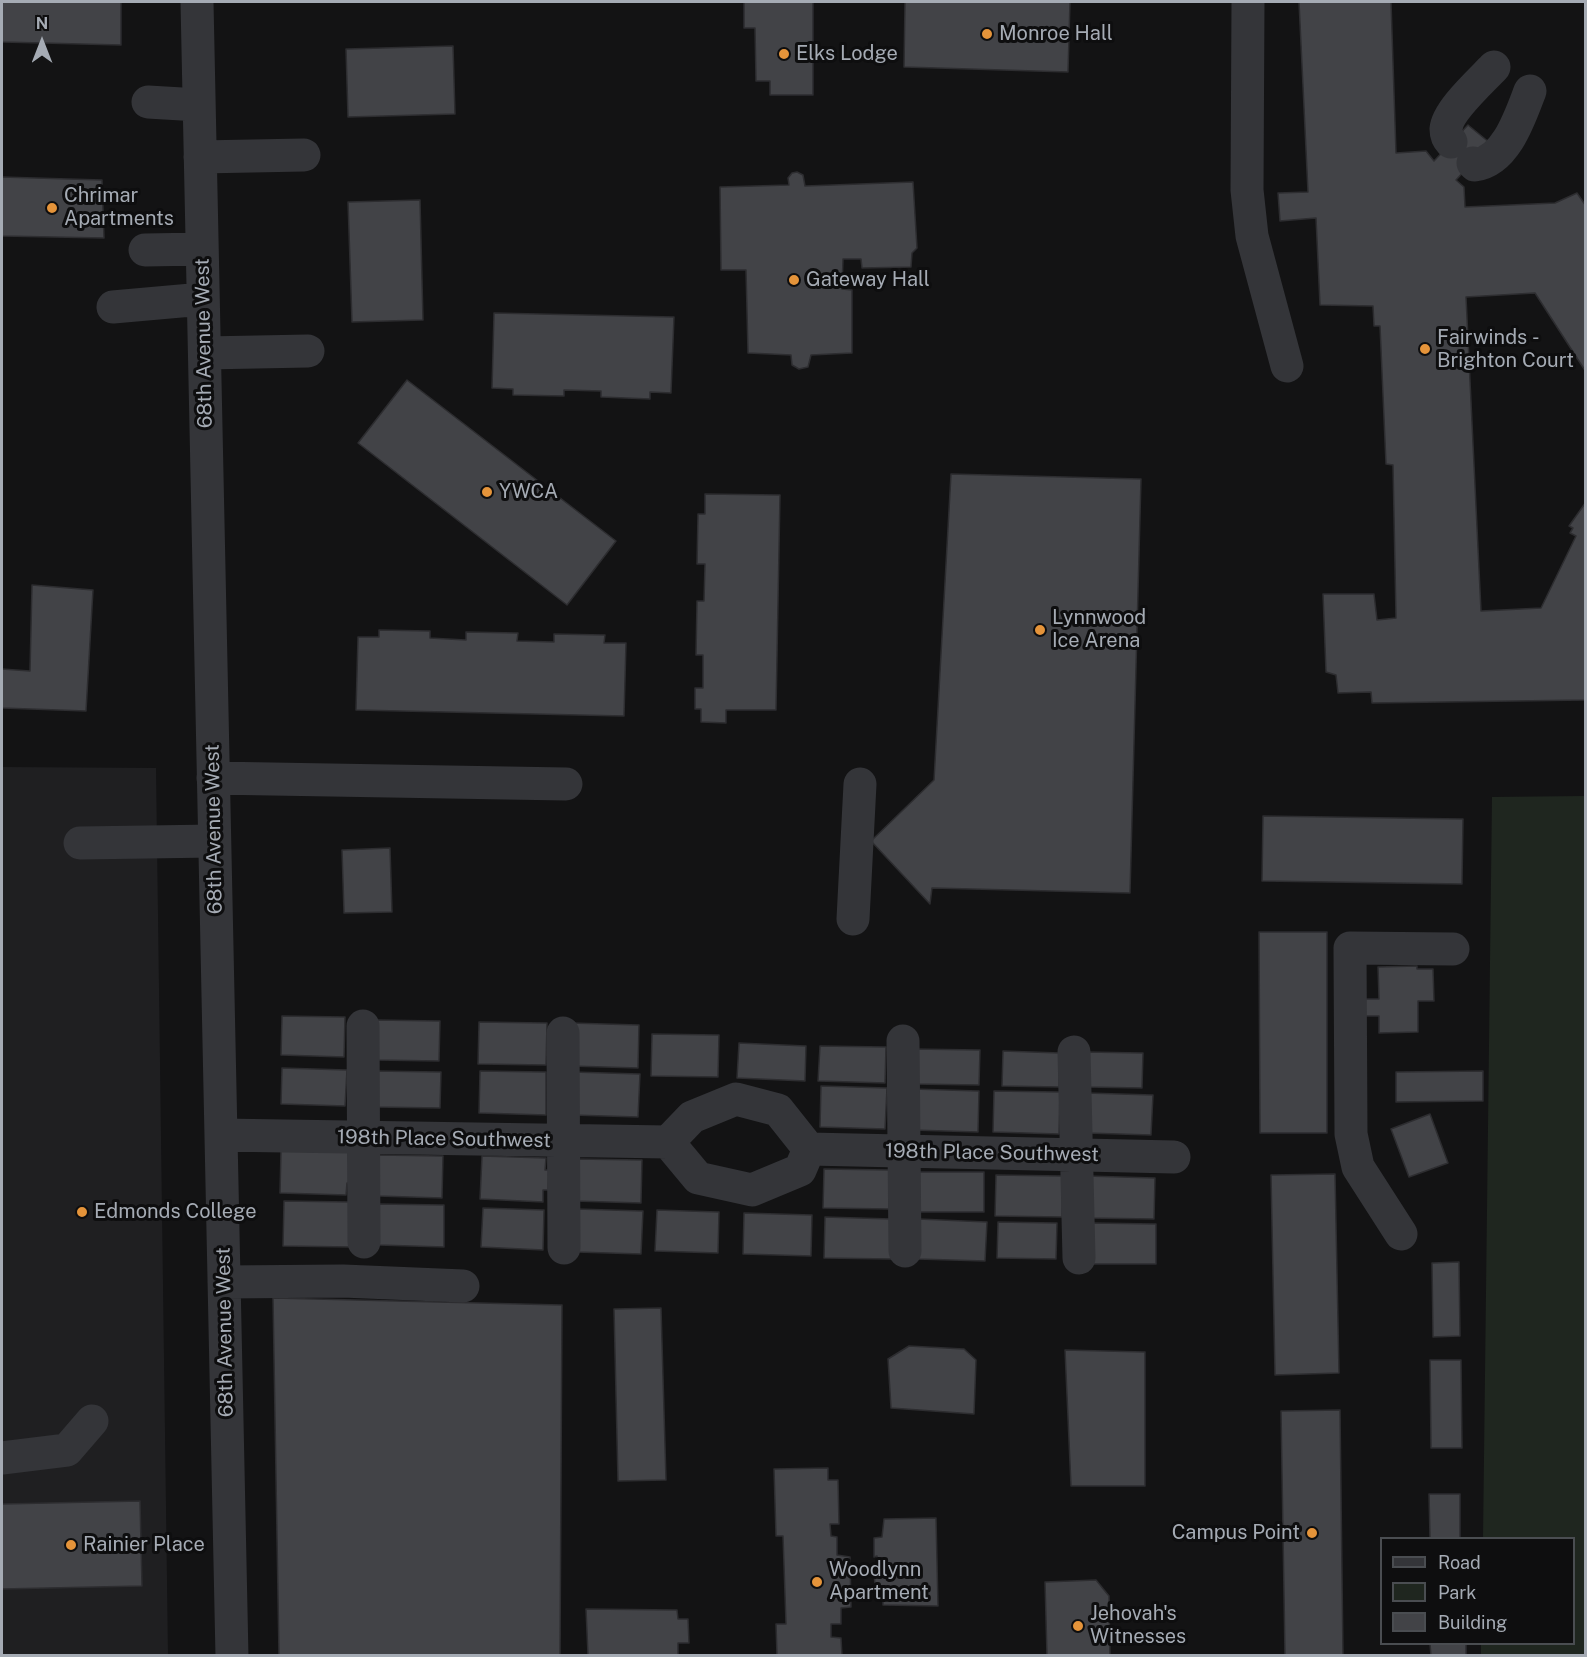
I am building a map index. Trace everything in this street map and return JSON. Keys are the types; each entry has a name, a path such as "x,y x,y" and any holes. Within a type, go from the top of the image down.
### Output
{"street":[{"name":"68th Avenue West","path":"197,2 232,1656"},
{"path":"1248,2 1247,190 1252,236 1287,366"},
{"path":"1494,67 1454,111 1446,128 1448,139 1475,165 1493,159 1516,129 1530,91"},
{"path":"148,102 199,105"},
{"path":"200,157 304,155"},
{"path":"145,250 202,249"},
{"path":"113,307 203,299"},
{"path":"205,353 308,351"},
{"path":"213,778 566,784"},
{"path":"853,919 860,784"},
{"path":"80,843 214,841"},
{"path":"1401,1234 1358,1167 1351,1134 1350,948 1453,949"},
{"path":"363,1026 364,1242"},
{"path":"563,1032 564,1248"},
{"path":"903,1041 905,1251"},
{"path":"1074,1052 1079,1258"},
{"path":"736,1099 778,1110 809,1149 801,1170 753,1190 698,1178 668,1142 692,1117 736,1099"},
{"name":"198th Place Southwest","path":"220,1135 668,1142"},
{"name":"198th Place Southwest","path":"809,1149 1174,1157"},
{"path":"224,1282 343,1281 463,1286"},
{"path":"2,1458 68,1450 92,1421"}],"shaded area":[{"name":"Edmonds College","path":"2,767 156,768 168,1655 2,1656"}],"green space":[{"path":"1585,796 1585,1655 1481,1655 1481,1645 1575,1645 1575,1537 1483,1537 1492,797"}],"building":[{"path":"2,2 121,2 121,45 2,42"},
{"name":"Elks Lodge","path":"744,2 813,2 813,95 770,95 770,81 756,81 755,28 744,28"},
{"name":"Monroe Hall","path":"905,2 1070,2 1068,72 904,67"},
{"name":"Fairwinds - Brighton Court","path":"1299,2 1391,2 1396,153 1426,151 1434,161 1468,125 1490,143 1456,180 1464,187 1465,207 1555,203 1577,193 1586,206 1586,372 1535,293 1466,297 1481,611 1541,608 1576,536 1570,533 1573,528 1569,526 1586,502 1586,700 1372,703 1371,692 1338,693 1336,675 1326,672 1323,594 1374,594 1377,620 1396,618 1393,465 1386,464 1380,326 1374,326 1373,306 1320,305 1316,218 1280,221 1278,193 1308,192"},
{"path":"453,46 455,114 348,117 346,49"},
{"name":"Gateway Hall","path":"797,172 803,175 805,186 913,182 917,248 912,253 911,267 862,268 861,259 843,259 842,289 852,290 852,353 811,355 808,367 799,369 792,365 791,355 748,353 746,270 721,270 720,187 789,185 788,178 792,173"},
{"name":"Chrimar Apartments","path":"2,177 102,180 104,238 2,236"},
{"path":"420,200 423,320 352,322 348,202"},
{"path":"494,313 674,317 671,393 650,392 650,399 601,397 601,391 564,390 564,396 513,395 513,389 492,388"},
{"name":"YWCA","path":"407,380 616,541 567,605 358,443"},
{"name":"Lynnwood Ice Arena","path":"951,474 1141,479 1130,893 932,888 930,904 871,841 934,780"},
{"path":"705,494 780,495 776,710 726,710 726,723 701,722 701,709 695,709 695,688 703,688 703,655 696,655 697,601 704,601 705,564 697,564 698,514 705,514"},
{"path":"32,585 93,590 86,711 2,708 2,669 30,671"},
{"path":"379,630 430,631 430,638 466,640 466,632 518,633 517,641 554,642 554,634 605,635 604,643 626,643 624,716 356,710 358,637 379,637"},
{"path":"1263,816 1463,819 1462,884 1262,881"},
{"path":"390,848 392,912 344,913 342,850"},
{"path":"1259,932 1327,932 1327,1133 1260,1133"},
{"path":"1417,966 1417,969 1433,969 1434,1001 1418,1001 1418,1032 1379,1033 1379,1016 1364,1016 1364,999 1379,999 1378,967"},
{"path":"282,1016 345,1017 344,1057 281,1055"},
{"path":"376,1020 440,1021 439,1061 375,1060"},
{"path":"479,1022 547,1023 546,1065 478,1064"},
{"path":"571,1023 639,1025 638,1068 570,1066"},
{"path":"652,1034 719,1035 718,1077 651,1076"},
{"path":"739,1043 806,1046 805,1081 737,1078"},
{"path":"820,1046 886,1047 885,1083 818,1081"},
{"path":"913,1049 980,1050 979,1085 912,1084"},
{"path":"1003,1051 1060,1053 1059,1087 1002,1086"},
{"path":"1086,1052 1143,1053 1142,1088 1086,1087"},
{"path":"282,1068 347,1070 345,1106 281,1104"},
{"path":"375,1071 441,1072 440,1108 374,1107"},
{"path":"480,1071 546,1072 546,1115 479,1113"},
{"path":"1483,1071 1483,1101 1396,1102 1396,1072"},
{"path":"573,1072 640,1074 638,1117 572,1115"},
{"path":"821,1086 887,1088 885,1129 820,1127"},
{"path":"913,1089 979,1091 978,1132 912,1130"},
{"path":"994,1091 1060,1092 1059,1134 993,1132"},
{"path":"1087,1093 1153,1095 1151,1135 1086,1133"},
{"path":"1430,1114 1448,1163 1409,1177 1391,1129"},
{"path":"281,1151 348,1152 350,1183 347,1183 346,1195 280,1193"},
{"path":"378,1155 443,1156 442,1198 377,1196"},
{"path":"482,1156 546,1158 545,1170 549,1170 548,1190 543,1190 543,1202 480,1199"},
{"path":"575,1159 642,1160 641,1203 574,1201"},
{"path":"824,1169 890,1170 889,1209 823,1208"},
{"path":"917,1172 984,1172 984,1212 917,1212"},
{"path":"1335,1174 1339,1373 1275,1375 1271,1175"},
{"path":"996,1175 1063,1176 1062,1217 995,1216"},
{"path":"1087,1176 1155,1178 1154,1219 1086,1218"},
{"path":"284,1201 352,1202 351,1247 283,1246"},
{"path":"379,1204 444,1205 444,1247 378,1245"},
{"path":"483,1208 544,1210 543,1250 481,1247"},
{"path":"577,1209 643,1211 641,1254 576,1252"},
{"path":"657,1210 719,1212 718,1253 655,1251"},
{"path":"744,1213 812,1215 811,1256 743,1254"},
{"path":"825,1217 892,1219 891,1259 824,1258"},
{"path":"919,1219 987,1222 985,1261 917,1259"},
{"path":"998,1222 1057,1223 1056,1259 997,1258"},
{"path":"1092,1223 1156,1224 1156,1264 1091,1264"},
{"path":"1459,1262 1460,1336 1433,1337 1432,1263"},
{"path":"273,1298 562,1305 560,1656 279,1656"},
{"path":"661,1308 666,1480 618,1481 614,1309"},
{"path":"909,1346 964,1349 976,1360 974,1414 891,1408 888,1359"},
{"path":"1065,1350 1145,1352 1145,1486 1071,1486"},
{"path":"1430,1360 1461,1360 1462,1448 1431,1448"},
{"name":"Campus Point","path":"1340,1410 1343,1656 1285,1656 1281,1411"},
{"name":"Woodlynn Apartment","path":"828,1468 828,1480 838,1480 839,1524 830,1524 831,1536 837,1537 837,1555 850,1557 851,1607 841,1608 841,1624 831,1624 831,1637 841,1638 842,1656 777,1656 776,1624 786,1624 783,1536 776,1536 774,1469"},
{"path":"1429,1494 1460,1494 1460,1537 1430,1537"},
{"name":"Rainier Place","path":"140,1501 142,1586 2,1589 2,1504"},
{"name":"Woodlynn Apartment","path":"936,1518 938,1606 883,1605 883,1588 875,1587 874,1570 877,1571 877,1556 874,1557 874,1538 882,1537 884,1519"},
{"name":"Jehovah's Witnesses","path":"1096,1580 1109,1596 1110,1656 1047,1656 1045,1582"},
{"path":"586,1609 677,1610 678,1619 688,1619 689,1643 678,1643 678,1656 588,1655"},
{"path":"1430,1645 1466,1645 1466,1656 1431,1656"}],"place":[{"name":"Monroe Hall","path":"987,34"},
{"name":"Elks Lodge","path":"784,54"},
{"name":"Chrimar Apartments","path":"52,208"},
{"name":"Gateway Hall","path":"794,280"},
{"name":"Fairwinds - Brighton Court","path":"1425,349"},
{"name":"YWCA","path":"487,492"},
{"name":"Lynnwood Ice Arena","path":"1040,630"},
{"name":"Edmonds College","path":"82,1212"},
{"name":"Campus Point","path":"1312,1533"},
{"name":"Rainier Place","path":"71,1545"},
{"name":"Woodlynn Apartment","path":"817,1582"},
{"name":"Jehovah's Witnesses","path":"1078,1626"}]}
